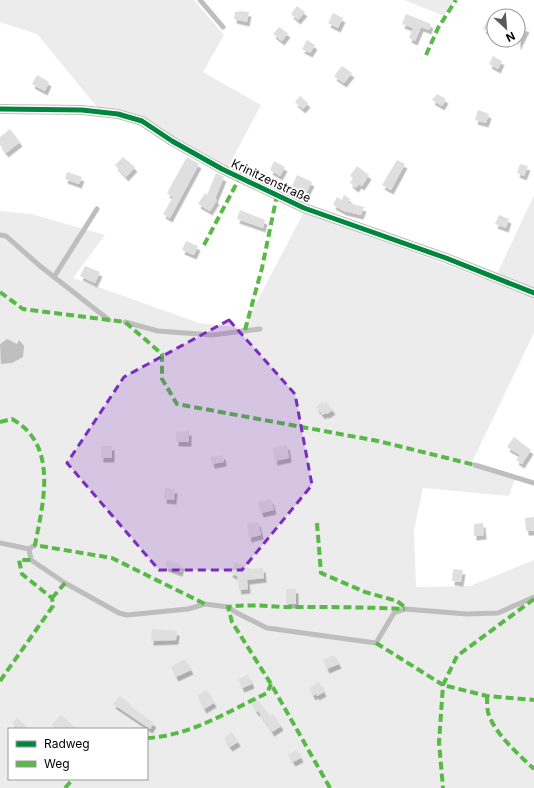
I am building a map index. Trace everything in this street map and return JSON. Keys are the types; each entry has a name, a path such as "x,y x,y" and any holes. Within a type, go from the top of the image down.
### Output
{"street":[{"name":"Krinitzenstraße","path":"0,109 82,110 118,114 142,121 172,141 222,169 304,208 446,258 534,293"}],"lane":[{"path":"200,0 224,27"},
{"path":"54,277 97,209"},
{"path":"0,235 6,236 54,277 109,320"},
{"path":"125,322 158,331 212,335 260,329"},
{"path":"475,465 534,483"},
{"path":"0,543 29,550"},
{"path":"29,550 35,545"},
{"path":"29,550 31,560 65,582 119,613 127,615 180,610 205,604 228,607 267,628 376,643 394,614 405,609 466,614 498,613 534,597"}],"highlighted area":[{"path":"229,320 295,394 312,485 242,570 159,570 67,463 124,377"}],"shaded area":[{"path":"0,0 194,0 224,35 203,72 261,105 228,167 182,142 153,122 141,117 97,107 37,34 0,22"},
{"path":"404,0 455,0 444,16"},
{"path":"534,195 534,333 472,462 516,476 509,496 423,488 414,530 416,587 470,586 534,560 534,788 0,788 0,211 31,214 105,235 73,278 199,323 243,328 304,212 484,279 498,272"},
{"path":"7,339 17,344 19,340 24,346 23,357 12,363 1,364 0,344"}],"building":[{"path":"297,6 305,12 298,20 291,14"},
{"path":"235,12 249,12 247,22 234,19"},
{"path":"333,13 343,18 338,28 328,23"},
{"path":"406,14 431,24 429,30 421,27 415,41 409,38 413,28 402,24"},
{"path":"486,23 486,30 483,29"},
{"path":"279,27 288,33 282,41 273,34"},
{"path":"307,40 315,45 310,53 302,49"},
{"path":"493,56 502,61 498,69 489,64"},
{"path":"342,66 352,73 344,83 334,76"},
{"path":"37,75 49,82 45,91 32,84"},
{"path":"437,94 446,99 442,106 432,100"},
{"path":"300,96 308,103 303,109 295,102"},
{"path":"478,110 489,114 486,123 475,120"},
{"path":"10,129 20,142 6,153 0,145 0,137"},
{"path":"123,157 135,167 126,177 115,165"},
{"path":"187,157 199,164 170,218 163,214 173,197 167,193"},
{"path":"397,160 405,164 391,190 382,185"},
{"path":"274,161 285,167 280,176 270,170"},
{"path":"520,164 528,166 524,176 517,173"},
{"path":"357,166 369,175 362,186 359,184 356,188 350,183 353,178 350,176"},
{"path":"67,172 82,177 79,184 65,179"},
{"path":"216,173 224,177 215,199 217,200 210,211 198,204 205,193 207,195"},
{"path":"297,175 312,182 306,194 292,187"},
{"path":"344,195 350,199 348,203 364,207 361,215 344,211 333,205 337,197 342,200"},
{"path":"240,210 265,220 263,228 237,219"},
{"path":"499,215 509,219 506,228 495,224"},
{"path":"186,241 198,246 194,255 182,250"},
{"path":"85,266 100,272 95,283 80,276"},
{"path":"322,402 324,404 326,402 333,410 323,415 316,407"},
{"path":"189,431 189,442 176,442 176,432"},
{"path":"514,437 531,450 522,464 516,460 520,455 507,447"},
{"path":"287,445 289,458 275,461 273,448"},
{"path":"101,446 112,446 112,458 101,458"},
{"path":"223,455 224,462 212,464 211,457"},
{"path":"165,488 175,489 174,500 164,499"},
{"path":"271,499 274,510 261,513 258,502"},
{"path":"534,517 534,531 526,531 525,518"},
{"path":"258,522 261,535 249,538 247,524"},
{"path":"483,523 484,535 474,536 474,524"},
{"path":"167,560 182,565 180,572 165,567"},
{"path":"235,562 252,569 263,568 264,578 247,580 248,589 239,590 237,576 230,573"},
{"path":"453,569 463,570 461,582 452,581"},
{"path":"286,589 296,589 296,604 286,604"},
{"path":"152,629 177,631 176,640 151,641"},
{"path":"334,655 339,664 327,669 323,660"},
{"path":"185,659 191,670 176,677 171,667"},
{"path":"248,675 252,684 242,688 238,679"},
{"path":"319,682 324,692 317,696 316,694 313,696 309,688"},
{"path":"207,690 214,703 204,709 197,695"},
{"path":"120,696 131,705 130,706 154,723 150,729 113,704"},
{"path":"255,696 270,716 273,714 281,726 272,732 258,711 257,712 253,707 254,706 250,700"},
{"path":"61,715 76,728 56,728 52,725"},
{"path":"17,718 28,728 18,728 12,723"},
{"path":"232,732 238,742 230,747 224,738"},
{"path":"297,750 301,758 293,762 288,754"}],"marked path":[{"path":"426,55 438,28 456,0"},
{"path":"204,245 240,177"},
{"path":"245,330 262,268 277,195"},
{"path":"0,292 23,309 125,322 162,354 162,379 177,404 378,441 475,465"},
{"path":"0,422 12,419 27,430 37,444 42,459 44,494 35,545 112,558 205,604"},
{"path":"317,523 321,573 365,592 397,601 407,609"},
{"path":"0,681 53,606 52,598 22,574 19,560 31,560"},
{"path":"52,598 65,583"},
{"path":"534,599 457,656 443,685 487,696 534,700"},
{"path":"330,788 271,684 232,622 228,607 249,605 405,609"},
{"path":"376,643 443,685 439,742 443,788"},
{"path":"148,738 179,733 209,722 267,693 271,684"},
{"path":"487,696 488,712 495,727 507,743 534,769"},
{"path":"65,788 72,780"}],"cycle path":[{"path":"0,109 82,110 118,114 142,121 172,141 222,169 304,208 446,258 534,293"}]}
